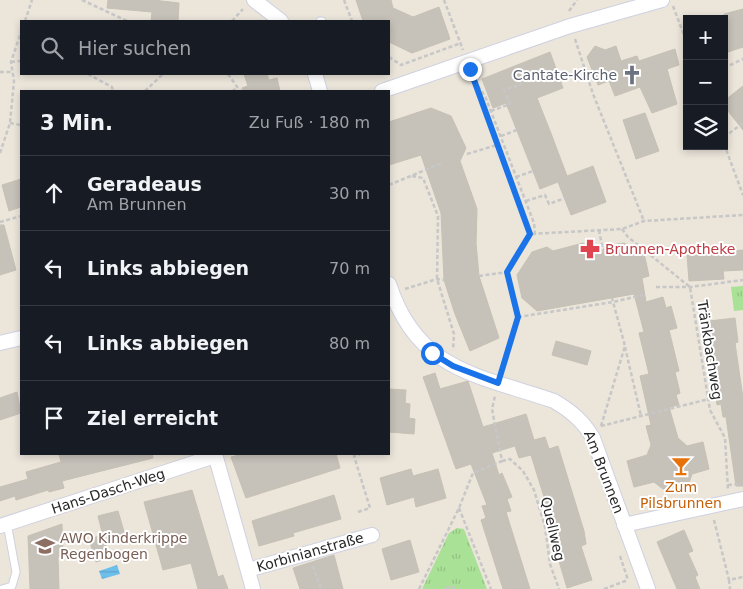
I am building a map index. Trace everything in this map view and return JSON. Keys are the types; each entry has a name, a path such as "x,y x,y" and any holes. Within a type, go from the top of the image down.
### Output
{"street":[{"path":"385,90 570,26 662,0"},
{"path":"250,3 279,20"},
{"path":"314,75 320,90"},
{"name":"Am Brunnen","path":"390,288 408,328 420,342 453,366 554,401 568,409 585,425 593,438 646,583"},
{"path":"0,343 20,338"},
{"path":"215,455 252,589"},
{"name":"Hans-Dasch-Weg","path":"3,525 215,455"},
{"path":"624,525 743,499"},
{"name":"Korbinianstraße","path":"248,570 372,535"}],"lane":[{"path":"2,589 12,586 16,572 3,525"}],"path":[{"path":"25,20 31,0"},
{"path":"82,0 125,20"},
{"path":"344,0 352,20"},
{"path":"390,58 401,65 460,43 444,0"},
{"path":"671,0 683,32"},
{"path":"233,20 250,3"},
{"path":"570,26 593,94 644,221"},
{"path":"0,153 10,123 14,81 11,62 20,35"},
{"path":"728,66 743,59"},
{"path":"11,62 20,62"},
{"path":"468,62 530,234"},
{"path":"0,72 12,72"},
{"path":"90,75 112,87 113,90"},
{"path":"146,90 161,75"},
{"path":"229,75 238,88 234,90"},
{"path":"475,82 485,96 501,136 534,223 534,233"},
{"path":"491,111 510,104 504,90 522,84"},
{"path":"10,123 20,125"},
{"path":"728,134 743,123"},
{"path":"501,136 517,130"},
{"path":"467,154 497,144"},
{"path":"726,150 743,194"},
{"path":"390,185 442,163"},
{"path":"516,177 533,172"},
{"path":"412,176 423,178 438,216 437,279 454,334 453,366"},
{"path":"526,202 545,195 549,204 564,198"},
{"path":"419,589 459,508 473,473 502,462 492,410 518,317 507,272 530,234 622,229 644,221 743,215"},
{"path":"0,222 20,216"},
{"name":"Tränkbachweg","path":"622,229 628,237 690,287 710,410 725,438 729,501"},
{"path":"600,230 603,251"},
{"path":"478,276 507,272"},
{"path":"390,288 437,279 444,280"},
{"path":"656,287 690,287 743,280"},
{"path":"518,317 643,295"},
{"path":"613,300 641,416"},
{"path":"593,438 601,426 625,346"},
{"path":"601,426 709,399"},
{"path":"357,455 354,456 370,508 358,512"},
{"name":"Quellweg","path":"502,462 510,459 523,471 534,490 545,527 550,564 559,589"},
{"path":"728,485 743,484"},
{"path":"710,505 730,589"},
{"path":"459,508 490,589"},
{"path":"308,553 321,589"},
{"path":"618,553 628,580"},
{"path":"729,580 743,577"},
{"path":"604,589 628,580 646,583"},
{"path":"446,589 449,586 456,589"}],"green space":[{"path":"743,286 743,310 734,311 731,287"},
{"path":"457,528 464,529 487,589 422,589 449,533"}],"water":[{"path":"117,565 120,574 102,579 99,571"}],"building":[{"path":"108,0 153,0 179,3 178,20 151,20 152,12 107,8"},
{"path":"356,0 391,0 393,8 413,17 439,7 450,39 412,53 390,42 390,20 363,20"},
{"path":"743,9 743,47 728,52 728,15 724,14"},
{"name":"Cantate-Kirche","path":"595,46 605,50 616,46 621,61 637,56 639,61 675,49 679,65 667,69 677,104 652,113 640,87 615,96 609,81 598,85 587,57"},
{"path":"550,52 563,88 537,98 567,176 593,166 606,202 571,215 558,182 540,189 506,103 493,108 482,79"},
{"path":"244,75 267,75 269,80 277,78 280,90 243,90 242,88 248,86"},
{"path":"743,86 743,130 728,111 728,98"},
{"path":"431,108 451,116 466,148 460,161 477,209 476,243 479,276 499,338 470,351 444,280 441,213 421,155 390,165 390,122"},
{"path":"645,113 659,151 636,159 623,120"},
{"path":"20,179 20,207 9,211 2,185"},
{"path":"0,225 4,225 16,270 0,275"},
{"path":"583,243 602,254 605,246 624,243 644,253 649,276 642,278 646,302 663,297 666,308 671,306 677,328 669,330 679,371 675,372 680,393 676,395 679,405 669,407 678,438 687,446 703,442 709,469 692,474 689,483 663,489 654,482 634,487 627,461 647,455 651,445 646,426 651,425 640,376 649,374 639,333 644,332 634,294 537,311 522,298 517,275 532,252 547,247 553,251"},
{"path":"743,250 743,270 723,271 724,279 689,281 687,255"},
{"path":"735,318 738,342 735,343 743,398 743,486 736,486 726,417 723,417 721,404 717,405 709,347 712,346 709,321"},
{"path":"556,341 591,351 587,365 552,355"},
{"path":"435,373 440,389 468,381 483,427 526,414 534,440 545,437 549,449 558,446 584,531 586,544 581,546 592,580 567,588 553,541 557,539 531,455 519,458 515,446 492,453 499,475 502,473 512,497 507,499 511,511 506,512 530,589 503,589 481,520 486,518 482,506 487,505 471,464 456,469 423,377"},
{"path":"390,389 406,390 405,403 410,404 409,418 415,419 414,434 390,432"},
{"path":"17,392 20,413 0,420 0,398"},
{"path":"59,455 152,455 153,458 62,481 64,488 49,492 48,490 16,500 15,496 0,501 0,487 28,479 26,472 61,462"},
{"path":"238,455 336,455 340,468 246,498 231,457"},
{"path":"411,469 413,476 438,469 446,498 416,507 414,497 387,505 380,478"},
{"path":"192,490 218,577 223,575 228,589 198,589 191,563 163,570 144,502"},
{"path":"334,495 341,519 293,533 294,536 259,546 252,521"},
{"path":"118,511 125,535 104,540 98,516"},
{"path":"62,524 63,556 58,557 59,589 30,589 28,536"},
{"path":"684,530 693,551 688,553 698,575 695,577 700,589 677,589 657,542"},
{"path":"103,535 109,558 96,562 89,539"},
{"path":"410,540 419,572 391,580 382,549"},
{"path":"334,555 343,589 300,589 293,568"}],"place":[{"name":"Cantate-Kirche","path":"632,75"},
{"name":"Brunnen-Apotheke","path":"590,249"},
{"name":"Zum Pilsbrunnen","path":"681,466"},
{"name":"AWO Kinderkrippe Regenbogen","path":"45,546"}],"route":[{"path":"432,353 453,366 498,383 518,317 507,272 530,234 470,69"}]}
